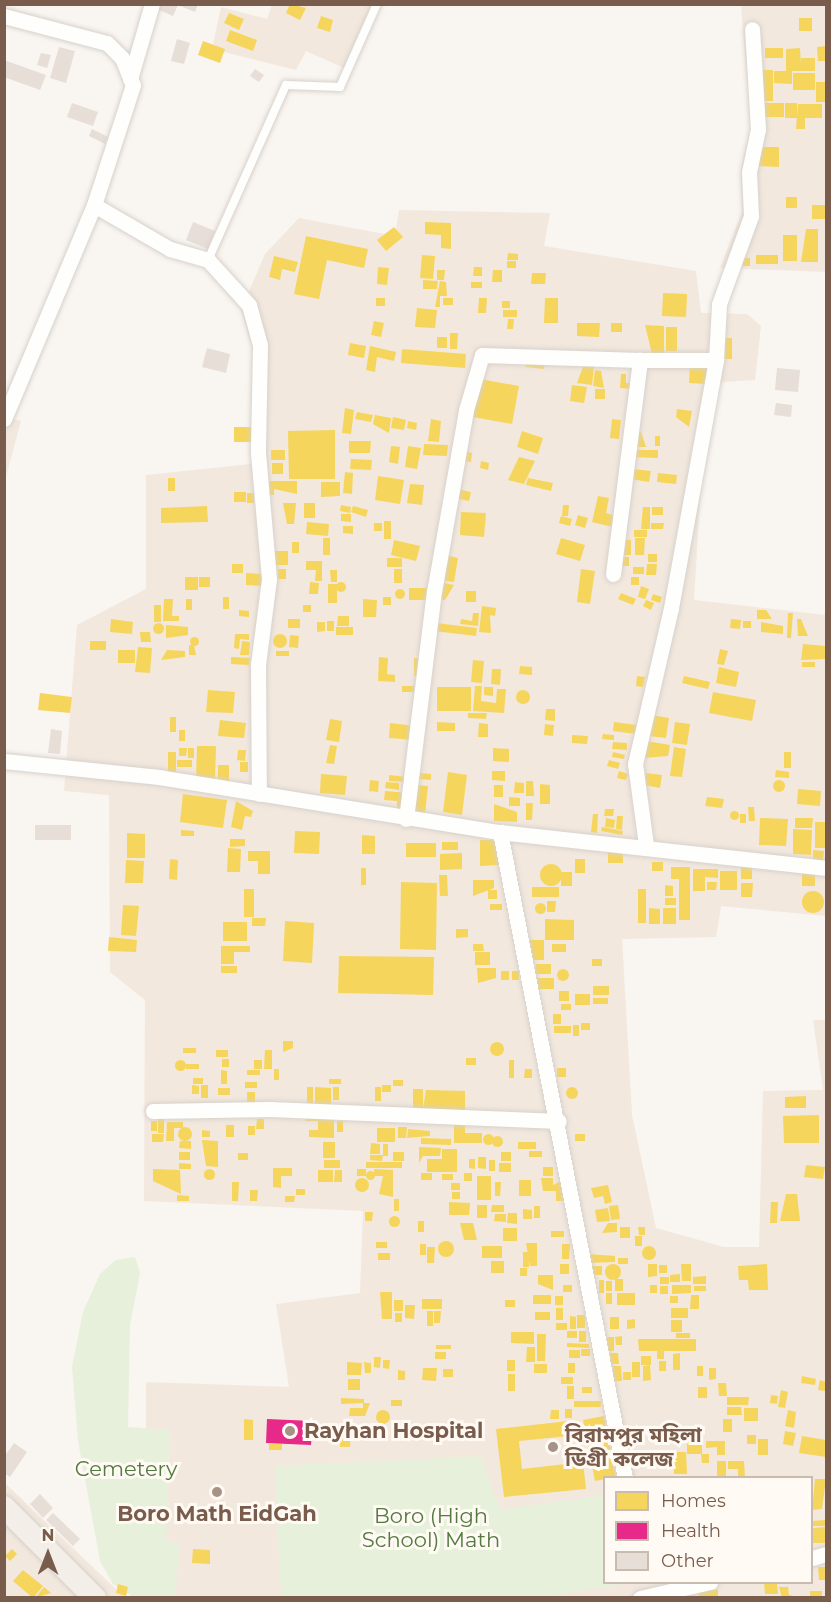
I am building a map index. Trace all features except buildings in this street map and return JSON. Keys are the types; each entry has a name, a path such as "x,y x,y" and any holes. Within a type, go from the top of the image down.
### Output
{"main road":[{"path":"4,1507 95,1598"}],"street":[{"path":"4,419 94,205 152,4"},
{"path":"4,15 107,43 123,58 130,79"},
{"path":"646,845 635,764 671,608 716,360 719,304 751,216 749,172 758,129 752,29"},
{"path":"94,205 170,249 208,260 249,305 260,345 258,453 269,579 258,665 259,794"},
{"path":"406,819 440,559 466,410 483,355 716,360"},
{"path":"613,574 640,360"},
{"path":"4,761 259,794 500,832 646,845 826,868"},
{"path":"500,832 559,1122 625,1476"},
{"path":"153,1111 270,1109 559,1122"},
{"path":"649,1593 699,1584"}],"lane":[{"path":"208,260 286,85 340,87 376,4"}],"shaded area":[{"path":"272,5 381,5 344,68 306,51 296,70 212,49 221,7 267,19"},
{"path":"741,5 826,5 826,272 720,268 742,212 741,169 751,127"},
{"path":"399,210 550,213 544,246 696,271 701,313 747,314 761,326 755,380 707,383 694,600 826,615 826,916 721,906 716,937 622,939 632,1115 656,1228 724,1247 759,1247 763,1091 823,1090 813,1020 826,1020 826,1597 146,1597 146,1382 289,1387 276,1304 360,1293 363,1211 144,1201 145,1000 110,972 109,795 64,791 77,625 146,589 146,475 251,464 252,346 241,310 265,254 299,218 395,236"},
{"path":"5,417 21,421 5,480"},
{"path":"4,1482 121,1594 126,1597 5,1597"}],"green space":[{"name":"Cemetery","path":"135,1257 140,1273 130,1325 128,1427 170,1430 166,1541 180,1544 175,1597 133,1597 113,1584 100,1561 78,1441 72,1367 83,1312 100,1274 116,1260"},
{"name":"Boro (High School) Math","path":"481,1456 500,1509 603,1495 603,1584 623,1584 541,1597 281,1597 275,1466"}],"place":[{"name":"Rayhan Hospital","path":"290,1431"},
{"name":"বিরামপুর মহিলা ডিগ্রী কলেজ","path":"553,1447"},
{"name":"Boro Math EidGah","path":"217,1492"}]}
